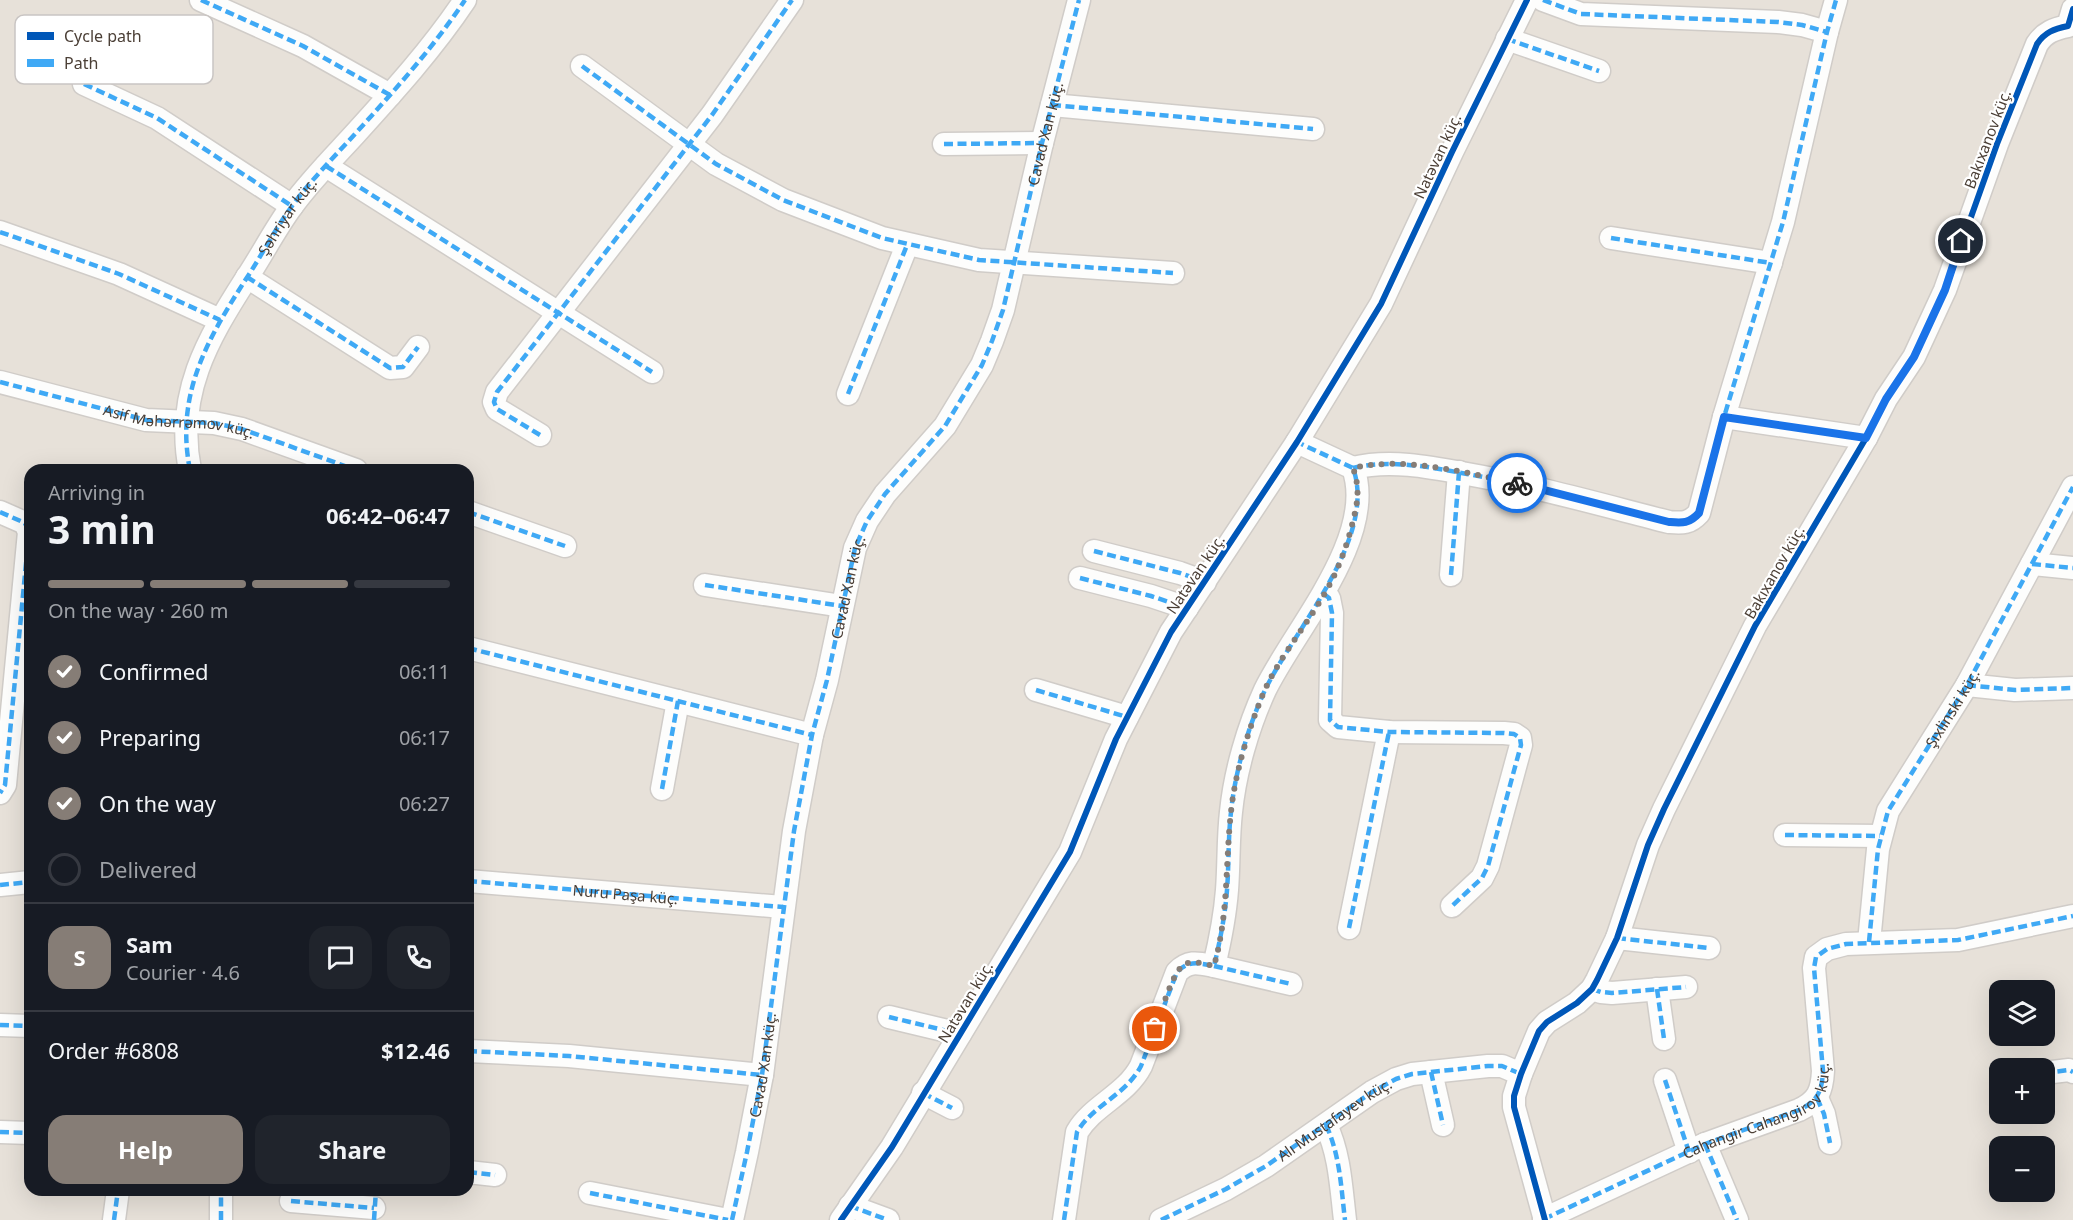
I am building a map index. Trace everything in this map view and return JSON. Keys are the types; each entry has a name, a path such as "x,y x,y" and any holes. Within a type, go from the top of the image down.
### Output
{"street":[{"path":"201,0 303,46 390,95"},
{"name":"Şəhriyar küç.","path":"189,464 186,446 189,400 193,380 220,320 292,206 390,95 447,27 465,0"},
{"path":"540,435 497,409 494,402 497,392 560,314 712,115 792,0"},
{"name":"Cavad Xan küç.","path":"730,1220 762,1075 794,831 812,735 827,680 855,548 867,521 885,494 945,426 982,365 1004,310 1042,143 1079,0"},
{"name":"Natəvan küç.","path":"845,1213 891,1147 1070,852 1126,717 1171,632 1297,442 1390,288 1452,152 1527,0"},
{"path":"1543,0 1581,14 1778,22 1802,25 1827,32"},
{"path":"1297,442 1353,468 1383,464 1430,467 1520,483 1669,522 1684,523 1693,520 1699,513 1724,417 1783,222 1836,0"},
{"name":"Bakıxanov küç.","path":"1544,1219 1514,1107 1521,1074 1539,1031 1547,1022 1577,1003 1592,989 1617,938 1648,845 1668,800 1755,626 1866,438 1886,399 1914,357 1945,290 1993,155 2037,44 2042,36 2071,20"},
{"path":"1507,39 1599,71"},
{"path":"582,66 716,164 783,200 882,238 978,260 1173,273"},
{"path":"84,84 157,118 292,206"},
{"path":"1052,105 1313,129"},
{"path":"944,144 1042,143"},
{"path":"326,166 652,372"},
{"path":"0,232 119,274 220,320"},
{"path":"1611,238 1771,262"},
{"path":"848,394 907,245"},
{"path":"247,277 390,368 403,367 418,347"},
{"name":"Asif Məhərrəmov küç.","path":"0,382 146,420 214,423 242,429 339,464"},
{"path":"1724,417 1866,438"},
{"path":"1214,966 1224,920 1234,787 1248,738 1277,665 1324,594 1347,543 1359,496 1358,482 1353,468"},
{"path":"1451,575 1459,472"},
{"name":"Şıxlinski küç.","path":"1869,942 1880,836 1888,811 1967,685 2073,487"},
{"path":"0,512 24,523"},
{"path":"474,514 565,546"},
{"path":"1094,551 1180,573 1205,582"},
{"path":"2032,564 2073,568"},
{"path":"1080,578 1151,596 1187,608"},
{"path":"0,793 5,785 24,585"},
{"path":"705,585 842,606"},
{"path":"1324,594 1329,598 1332,613 1330,720 1338,728 1389,732 1504,733 1514,734 1520,738 1521,745 1488,866 1482,878 1452,906"},
{"path":"474,650 812,735"},
{"path":"1967,685 2015,690 2073,688"},
{"path":"1036,690 1126,717"},
{"path":"662,789 678,701"},
{"path":"1349,928 1389,732"},
{"path":"1785,835 1880,836"},
{"name":"Nuru Paşa küç.","path":"474,881 783,907"},
{"path":"0,885 24,883"},
{"name":"Cahangir Cahangirov küç.","path":"1544,1219 1697,1148 1799,1110 1817,1098 1822,1088 1823,1071 1814,968 1816,957 1827,949 1846,944 1869,942 1920,943 1958,940 2073,916"},
{"path":"1617,938 1708,948"},
{"path":"1064,1220 1077,1132 1083,1122 1135,1079 1177,972 1185,964 1194,962 1291,984"},
{"path":"1592,989 1601,993 1612,993 1686,987"},
{"path":"1657,989 1664,1039"},
{"path":"889,1017 960,1034"},
{"path":"0,1024 24,1026"},
{"path":"474,1051 569,1056 762,1075"},
{"name":"Alı Mustafayev küç.","path":"1161,1220 1226,1189 1266,1166 1372,1092 1396,1079 1412,1074 1502,1066 1521,1074"},
{"path":"2055,1071 2069,1070 2073,1072"},
{"path":"1431,1072 1443,1125"},
{"path":"1665,1080 1697,1148 1737,1220"},
{"path":"923,1093 952,1108"},
{"path":"1817,1098 1824,1114 1830,1143"},
{"path":"1326,1125 1338,1159 1345,1220"},
{"path":"0,1132 24,1133"},
{"path":"474,1173 495,1175"},
{"path":"590,1193 730,1220"},
{"path":"114,1220 117,1196"},
{"path":"221,1196 221,1220"},
{"path":"291,1201 375,1206"},
{"path":"845,1213 888,1220"}],"shaded area":[{"path":"0,0 2073,0 2073,1220 0,1220"}],"marked path":[{"path":"201,0 303,46 390,95"},
{"path":"189,464 186,443 191,393 207,346 232,302 299,196 413,69 465,0"},
{"path":"540,435 497,409 494,402 497,392 712,115 792,0"},
{"path":"732,1220 762,1075 794,831 812,735 827,680 855,548 867,521 885,494 945,426 982,365 992,341 1003,310 1042,143 1079,0"},
{"path":"1543,0 1581,14 1778,22 1802,25 1827,32"},
{"path":"1353,468 1396,464 1453,471 1518,484 1669,522 1685,522 1695,517 1699,513 1724,417 1783,222 1836,0"},
{"path":"1507,39 1599,71"},
{"path":"582,66 716,164 783,200 882,238 979,260 1173,273"},
{"path":"84,84 157,118 292,206"},
{"path":"1052,105 1313,129"},
{"path":"944,144 1042,143"},
{"path":"326,166 652,372"},
{"path":"0,232 119,274 220,320"},
{"path":"1611,238 1771,263"},
{"path":"848,394 907,245"},
{"path":"247,277 390,368 403,367 418,347"},
{"path":"0,382 146,420 214,423 242,429 339,464"},
{"path":"1724,417 1866,438"},
{"path":"1064,1220 1077,1132 1092,1114 1135,1076 1141,1066 1177,972 1190,964 1214,966 1226,900 1233,797 1248,734 1265,690 1329,582 1344,553 1354,523 1358,495 1353,468 1297,442"},
{"path":"1451,575 1459,472"},
{"path":"1869,942 1878,849 1888,811 1967,685 2073,487"},
{"path":"0,512 24,523"},
{"path":"474,514 565,546"},
{"path":"1094,551 1180,573 1205,582"},
{"path":"2032,564 2073,568"},
{"path":"1080,578 1151,596 1187,608"},
{"path":"0,793 5,785 24,585"},
{"path":"705,585 842,606"},
{"path":"1324,594 1329,598 1332,613 1330,720 1338,727 1389,732 1504,733 1514,734 1520,738 1521,745 1488,866 1482,878 1452,906"},
{"path":"474,650 812,735"},
{"path":"1967,685 2015,690 2073,688"},
{"path":"1036,690 1127,717"},
{"path":"662,789 678,701"},
{"path":"1349,928 1389,732"},
{"path":"1785,835 1880,836"},
{"path":"474,881 783,907"},
{"path":"0,885 24,883"},
{"path":"1544,1219 1705,1144 1799,1110 1811,1103 1820,1090 1823,1071 1814,968 1816,957 1827,949 1846,944 1958,940 2073,916"},
{"path":"1617,938 1709,948"},
{"path":"1214,966 1291,984"},
{"path":"1592,989 1612,993 1686,987"},
{"path":"1657,989 1664,1039"},
{"path":"889,1017 960,1034"},
{"path":"0,1025 24,1026"},
{"path":"474,1051 569,1056 762,1075"},
{"path":"1161,1220 1226,1189 1266,1166 1372,1092 1396,1079 1412,1074 1488,1066 1502,1066 1521,1074"},
{"path":"2055,1072 2069,1070 2073,1072"},
{"path":"1431,1072 1443,1125"},
{"path":"1665,1080 1689,1152"},
{"path":"923,1093 952,1108"},
{"path":"1817,1098 1824,1114 1830,1143"},
{"path":"1326,1125 1337,1160 1345,1220"},
{"path":"0,1132 24,1133"},
{"path":"1705,1144 1737,1220"},
{"path":"474,1173 495,1175"},
{"path":"590,1193 728,1220"},
{"path":"114,1220 117,1196"},
{"path":"221,1196 221,1220"},
{"path":"374,1220 376,1196"},
{"path":"291,1201 374,1208"},
{"path":"850,1206 888,1220"}],"cycle path":[{"path":"841,1220 892,1147 1070,852 1116,739 1171,632 1297,442 1381,304 1452,152 1527,0"},
{"path":"1545,1220 1514,1107 1514,1096 1521,1074 1539,1031 1547,1022 1577,1003 1592,989 1597,980 1617,938 1648,845 1664,809 1755,626 1866,438 1886,399 1914,357 1945,290 1997,144 2037,44 2050,32 2068,26 2073,9"}],"way so far":[{"path":"1155,1029 1177,972 1185,964 1194,962 1214,966 1224,920 1230,815 1234,787 1248,738 1277,665 1324,594 1343,554 1351,532 1359,496 1358,482 1353,468 1369,464 1430,467 1517,483"}],"route":[{"path":"1517,483 1669,522 1684,523 1693,520 1699,513 1724,417 1866,438 1886,399 1914,357 1945,290 1961,241"}]}
